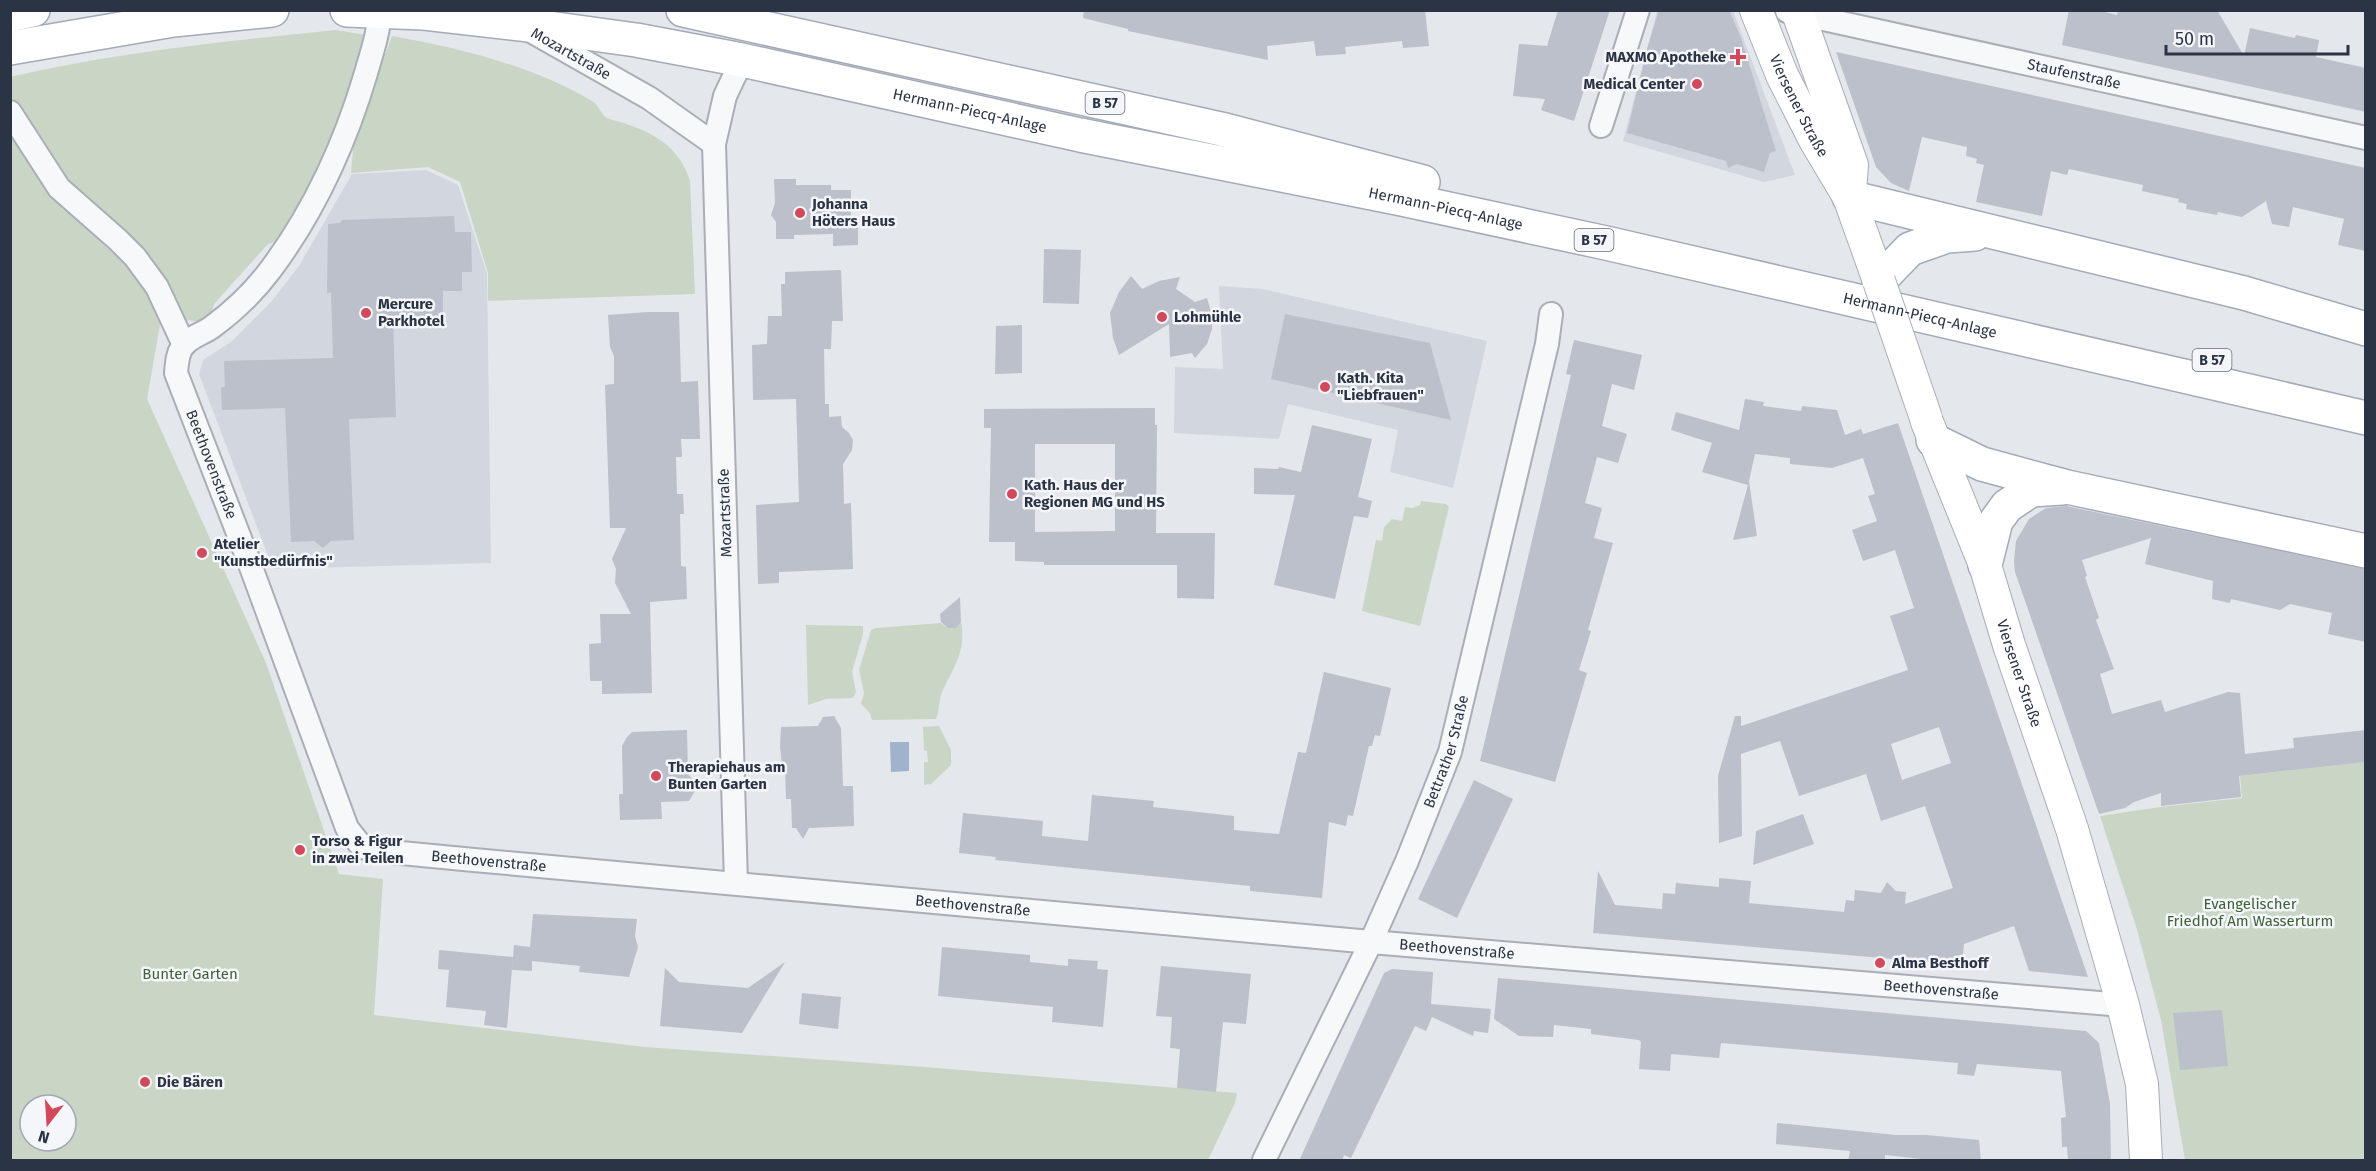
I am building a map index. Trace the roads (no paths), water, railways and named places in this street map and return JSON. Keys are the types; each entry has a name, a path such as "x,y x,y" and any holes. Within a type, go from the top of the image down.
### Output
{"main road":[{"path":"10,15 33,10"},
{"path":"10,48 173,20 272,10"},
{"name":"B 57","path":"347,10 428,12 520,24"},
{"name":"Hermann-Piecq-Anlage","path":"683,10 800,38 1209,127 1407,178 2058,324 2366,396"},
{"name":"Viersener Straße","path":"1756,10 1782,75 1815,140 1849,197 1930,429 1985,565 2009,645 2072,829 2123,1005 2142,1084 2146,1161"},
{"name":"Viersener Straße","path":"1792,12 1852,165 1849,197"},
{"name":"Hermann-Piecq-Anlage","path":"520,24 636,40 742,60 1080,135 1402,199 1606,243 2366,418"},
{"path":"742,60 763,42 800,38"},
{"path":"1849,197 2244,293 2366,329"},
{"path":"1879,281 1910,249 1947,236 1998,233"},
{"path":"1930,429 1982,464 2067,487 2366,551"},
{"path":"1985,565 1996,521 2007,506 2031,490 2067,487"}],"street":[{"path":"1601,126 1638,10"},
{"path":"10,112 59,188 124,246 157,287 184,345 239,306 266,275 318,196 343,142 378,33 380,11"},
{"name":"Staufenstraße","path":"1792,12 2366,138"},
{"name":"Mozartstraße","path":"520,24 649,98 714,144"},
{"name":"Mozartstraße","path":"736,883 714,144 725,96 742,60"},
{"name":"Bettrather Straße","path":"1264,1161 1371,942 1407,861 1450,752 1547,344 1551,314"},
{"name":"Beethovenstraße","path":"184,345 177,357 176,373 248,559 347,828 362,847 380,851 1371,942 2123,1005"}],"water":[{"path":"890,742 909,742 909,771 891,772"}],"place":[{"name":"MAXMO Apotheke","path":"1738,57"},
{"name":"Medical Center","path":"1697,84"},
{"name":"Johanna Höters Haus","path":"800,213"},
{"name":"Mercure Parkhotel","path":"366,313"},
{"name":"Lohmühle","path":"1162,317"},
{"name":"Kath. Kita \"Liebfrauen\"","path":"1325,387"},
{"name":"Kath. Haus der Regionen MG und HS","path":"1012,494"},
{"name":"Atelier \"Kunstbedürfnis\"","path":"202,553"},
{"name":"Therapiehaus am Bunten Garten","path":"656,776"},
{"name":"Torso & Figur in zwei Teilen","path":"300,850"},
{"name":"Alma Besthoff","path":"1880,963"},
{"name":"Die Bären","path":"145,1082"}],"park label":[{"name":"Evangelischer Friedhof Am Wasserturm","path":"2250,912"},
{"name":"Bunter Garten","path":"190,974"}]}
